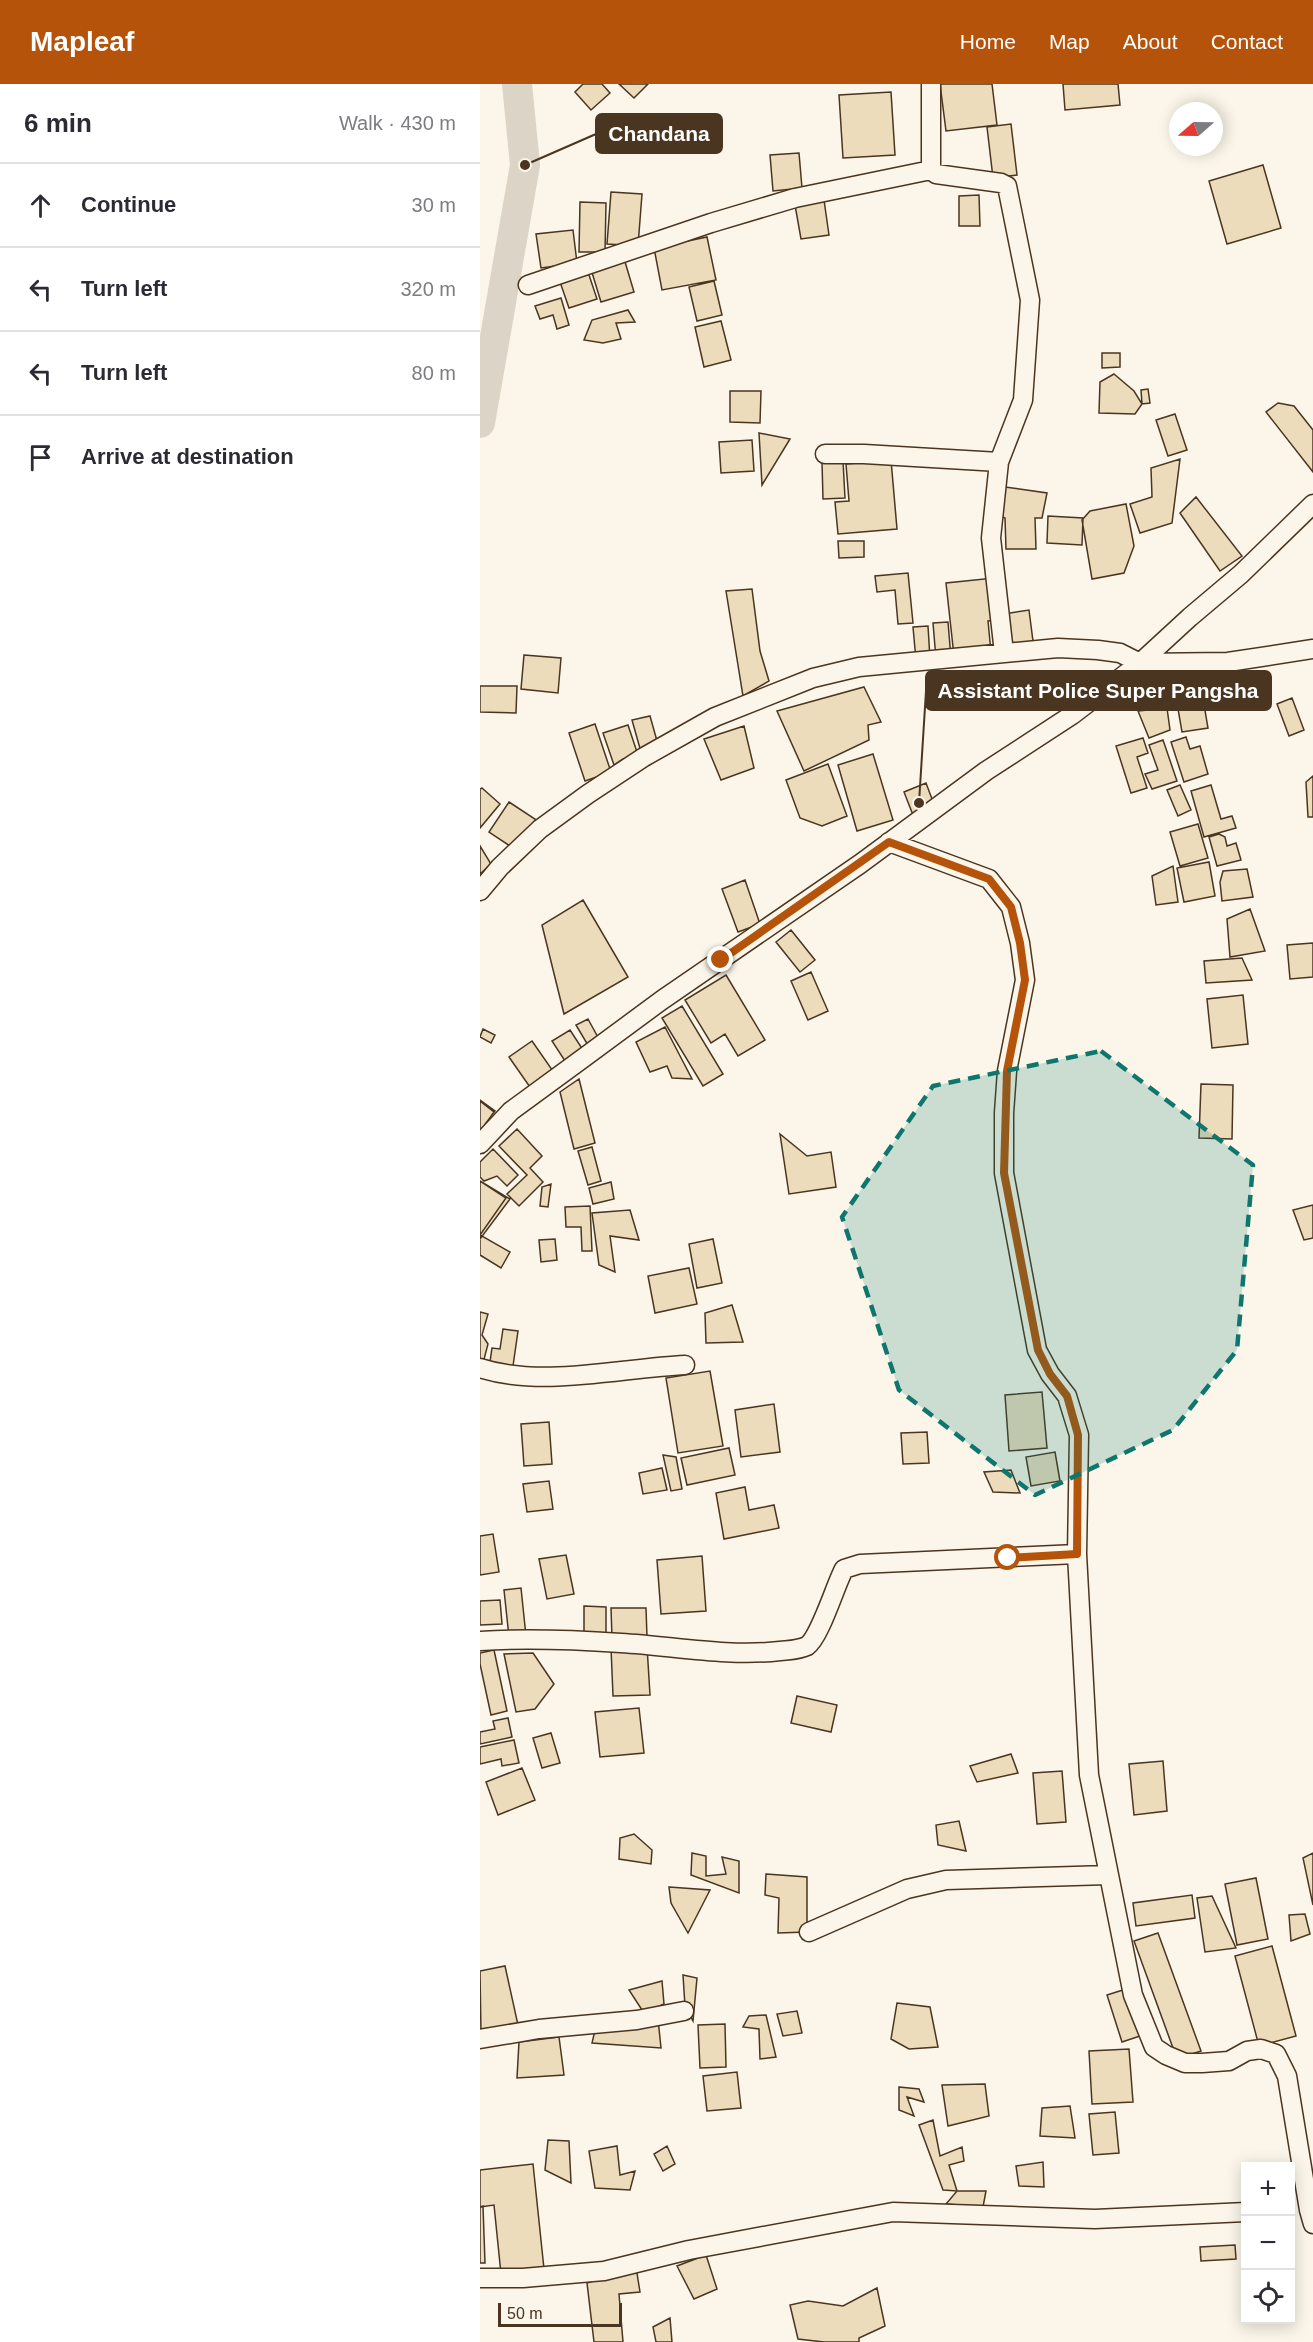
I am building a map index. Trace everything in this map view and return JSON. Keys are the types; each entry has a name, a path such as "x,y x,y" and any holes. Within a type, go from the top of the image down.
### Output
{"street":[{"path":"931,84 932,170 936,174 1001,183 1006,186 1030,300 1023,400 999,462 991,538 1004,654"},
{"path":"528,285 711,223 795,198 932,170"},
{"path":"825,454 999,462"},
{"path":"480,1144 511,1111 662,1000 889,842 986,771 1072,715 1140,663 1190,616 1241,574 1313,504"},
{"path":"480,891 500,867 540,829 588,794 667,743 740,705 813,678 859,667 1058,648 1120,653 1140,663 1228,662 1313,649"},
{"path":"889,842 989,879 1011,907 1020,943 1025,980 1007,1071 1004,1173 1038,1350 1050,1374 1067,1396 1078,1435 1077,1554 1089,1775 1133,1995 1154,2047 1185,2063 1229,2061 1246,2051 1261,2049 1276,2054 1287,2076 1306,2213"},
{"path":"480,1368 492,1372 520,1375 569,1376 685,1365"},
{"path":"480,1641 621,1642 719,1653 796,1649 806,1646 815,1639 844,1569 860,1564 1077,1554"},
{"path":"809,1932 907,1889 946,1880 1108,1875"},
{"path":"480,2039 539,2029 637,2020 684,2011"},
{"path":"480,2278 523,2278 604,2271 689,2250 893,2212 1095,2219 1241,2212"}],"highlighted area":[{"path":"1101,1051 1253,1165 1237,1350 1173,1430 1035,1495 899,1390 842,1217 933,1086"}],"building":[{"path":"583,84 602,84 610,93 591,110 575,92"},
{"path":"619,84 648,84 634,98"},
{"path":"940,84 992,84 997,125 946,131"},
{"path":"1063,84 1118,84 1120,105 1065,110"},
{"path":"891,92 895,155 843,158 839,95"},
{"path":"1011,124 1017,175 993,178 987,127"},
{"path":"799,153 802,188 773,191 770,155"},
{"path":"1263,165 1281,228 1227,244 1209,181"},
{"path":"611,192 642,194 638,246 607,244"},
{"path":"979,195 980,226 959,226 959,196"},
{"path":"824,200 829,235 801,239 795,205"},
{"path":"580,202 606,203 605,252 579,252"},
{"path":"573,230 577,263 541,268 536,234"},
{"path":"707,237 716,280 662,290 654,248"},
{"path":"623,255 634,292 601,302 590,266"},
{"path":"587,269 597,299 569,308 559,279"},
{"path":"714,281 722,315 697,321 689,287"},
{"path":"561,298 569,325 557,329 553,315 540,319 535,306"},
{"path":"628,310 635,322 616,323 621,339 603,343 584,340 592,320"},
{"path":"721,321 731,360 704,367 695,327"},
{"path":"1102,353 1120,353 1120,367 1102,368"},
{"path":"1114,374 1134,391 1142,404 1135,414 1099,413 1100,382"},
{"path":"1148,389 1150,403 1142,404 1141,390"},
{"path":"730,391 761,391 760,423 730,422"},
{"path":"1278,403 1294,406 1313,430 1313,472 1266,412"},
{"path":"1175,414 1187,450 1168,456 1156,420"},
{"path":"759,433 790,439 762,485"},
{"path":"752,440 754,471 721,473 719,442"},
{"path":"1180,459 1172,523 1140,533 1130,504 1152,497 1151,468"},
{"path":"891,460 897,529 838,534 835,502 849,501 846,464"},
{"path":"843,461 845,498 823,499 822,462"},
{"path":"1005,487 1047,493 1042,518 1035,518 1036,549 1006,549 1005,518 998,515"},
{"path":"1196,497 1242,556 1220,571 1180,513"},
{"path":"1126,504 1134,546 1124,573 1092,579 1082,520 1090,511"},
{"path":"1048,516 1083,518 1082,545 1047,543"},
{"path":"838,541 864,541 864,557 839,558"},
{"path":"908,573 913,623 898,624 895,590 877,592 875,576"},
{"path":"994,578 999,620 988,621 991,652 954,656 946,583"},
{"path":"752,589 760,651 769,681 743,696 726,591"},
{"path":"1029,610 1034,649 1009,652 1004,614"},
{"path":"948,622 951,658 936,659 933,623"},
{"path":"928,626 930,659 916,660 913,627"},
{"path":"524,655 561,658 558,693 521,689"},
{"path":"1199,675 1208,728 1182,732 1173,680"},
{"path":"480,686 517,686 516,713 480,712"},
{"path":"864,687 881,722 868,725 869,740 804,771 777,711"},
{"path":"1292,698 1304,730 1289,736 1277,704"},
{"path":"1167,708 1170,730 1149,738 1138,711"},
{"path":"650,716 659,748 641,752 632,720"},
{"path":"595,724 611,772 585,781 569,733"},
{"path":"628,725 639,758 623,759 614,765 603,733"},
{"path":"744,726 754,768 721,780 704,739"},
{"path":"1186,737 1190,749 1200,746 1208,774 1184,782 1171,742"},
{"path":"1143,738 1148,753 1137,757 1147,788 1131,793 1116,746"},
{"path":"1163,740 1177,781 1152,789 1145,774 1158,770 1149,745"},
{"path":"873,754 893,820 857,831 838,765"},
{"path":"828,764 847,816 822,826 800,818 786,780"},
{"path":"1313,776 1313,817 1308,817 1306,782"},
{"path":"926,783 935,807 913,815 904,792"},
{"path":"1180,785 1191,810 1178,816 1167,790"},
{"path":"1211,785 1221,819 1232,816 1236,828 1204,837 1191,791"},
{"path":"482,788 500,804 480,828 480,789"},
{"path":"509,802 538,821 510,846 489,832"},
{"path":"1198,824 1208,858 1180,866 1170,832"},
{"path":"1219,834 1225,837 1227,846 1236,843 1241,860 1217,866 1209,837"},
{"path":"480,846 491,864 480,874"},
{"path":"1209,862 1215,896 1184,902 1177,868"},
{"path":"1173,866 1178,902 1156,905 1152,876"},
{"path":"1247,869 1253,897 1222,901 1220,882 1223,871"},
{"path":"745,880 760,924 738,932 722,889"},
{"path":"583,900 628,977 564,1014 542,925"},
{"path":"1250,909 1265,951 1230,957 1227,919"},
{"path":"791,930 815,960 800,972 776,942"},
{"path":"1313,943 1313,977 1290,979 1287,945"},
{"path":"1242,958 1252,980 1206,983 1204,961"},
{"path":"811,972 828,1011 808,1020 791,981"},
{"path":"726,975 765,1040 738,1056 725,1034 711,1043 685,1000"},
{"path":"1243,995 1248,1044 1212,1048 1207,999"},
{"path":"682,1006 723,1074 703,1086 662,1018"},
{"path":"588,1019 600,1041 589,1047 576,1025"},
{"path":"665,1027 692,1079 672,1078 667,1066 650,1072 636,1042"},
{"path":"483,1029 495,1035 491,1043 480,1037"},
{"path":"570,1030 585,1053 567,1064 552,1041"},
{"path":"532,1041 555,1074 532,1090 509,1057"},
{"path":"579,1079 595,1143 574,1149 560,1092"},
{"path":"1201,1084 1233,1085 1232,1139 1199,1138"},
{"path":"480,1100 495,1111 480,1131"},
{"path":"480,1101 494,1112 480,1132"},
{"path":"517,1129 542,1156 530,1168 543,1182 519,1206 507,1194 527,1175 499,1146"},
{"path":"780,1134 807,1156 831,1152 836,1187 789,1194"},
{"path":"592,1147 601,1181 588,1185 578,1151"},
{"path":"493,1149 518,1175 507,1186 497,1176 484,1181 480,1177 480,1162"},
{"path":"480,1181 506,1198 480,1235"},
{"path":"480,1181 510,1199 480,1239"},
{"path":"611,1182 614,1199 593,1204 589,1188"},
{"path":"551,1184 548,1207 540,1206 542,1187"},
{"path":"1313,1205 1313,1238 1304,1240 1293,1210"},
{"path":"590,1206 592,1251 582,1251 581,1227 566,1227 565,1207"},
{"path":"630,1210 639,1240 610,1236 615,1272 599,1265 592,1213"},
{"path":"480,1235 510,1252 501,1268 480,1255"},
{"path":"555,1239 557,1260 541,1262 539,1240"},
{"path":"713,1239 722,1283 697,1288 689,1244"},
{"path":"689,1268 697,1304 655,1313 648,1276"},
{"path":"732,1305 743,1342 706,1343 705,1313"},
{"path":"480,1312 488,1314 482,1335 488,1344 482,1367 480,1366"},
{"path":"503,1329 518,1331 512,1373 489,1369 492,1348 500,1349"},
{"path":"710,1371 723,1446 678,1453 666,1378"},
{"path":"1042,1392 1047,1448 1009,1451 1005,1395"},
{"path":"774,1404 780,1452 741,1457 735,1410"},
{"path":"549,1422 552,1464 524,1466 521,1424"},
{"path":"927,1432 929,1463 903,1464 901,1433"},
{"path":"729,1448 735,1475 687,1485 681,1458"},
{"path":"1055,1452 1060,1481 1031,1486 1026,1457"},
{"path":"663,1455 676,1457 682,1489 671,1491"},
{"path":"662,1468 667,1490 643,1494 639,1473"},
{"path":"1011,1470 1020,1493 993,1492 984,1472"},
{"path":"549,1481 553,1509 527,1512 523,1484"},
{"path":"745,1487 749,1510 774,1505 779,1528 724,1539 716,1493"},
{"path":"493,1534 499,1572 480,1575 480,1536"},
{"path":"566,1555 574,1594 547,1599 539,1559"},
{"path":"702,1556 706,1611 661,1614 657,1560"},
{"path":"521,1588 526,1636 509,1637 504,1590"},
{"path":"500,1600 502,1624 480,1625 480,1601"},
{"path":"584,1606 606,1607 606,1640 584,1639"},
{"path":"611,1608 646,1608 647,1637 612,1638"},
{"path":"647,1646 650,1695 613,1696 611,1648"},
{"path":"494,1650 507,1711 491,1715 480,1664 480,1653"},
{"path":"533,1653 554,1684 535,1709 516,1712 504,1654"},
{"path":"797,1696 837,1705 831,1732 791,1723"},
{"path":"639,1708 644,1753 600,1757 595,1712"},
{"path":"508,1718 512,1737 480,1744 480,1732 495,1729 493,1721"},
{"path":"551,1733 560,1763 542,1768 533,1738"},
{"path":"514,1740 519,1763 502,1766 501,1759 480,1764 480,1747"},
{"path":"1011,1754 1018,1773 977,1782 970,1766"},
{"path":"1163,1761 1167,1811 1134,1815 1129,1764"},
{"path":"522,1768 535,1800 498,1815 486,1782"},
{"path":"1062,1771 1066,1822 1037,1824 1033,1773"},
{"path":"959,1821 966,1851 938,1845 936,1825"},
{"path":"634,1834 652,1850 651,1864 619,1859 620,1838"},
{"path":"692,1853 706,1856 706,1876 726,1874 722,1857 739,1861 739,1893 691,1875"},
{"path":"1313,1853 1313,1905 1303,1858"},
{"path":"766,1874 807,1877 807,1932 778,1933 779,1898 765,1895"},
{"path":"1256,1878 1268,1939 1237,1945 1225,1884"},
{"path":"669,1887 710,1890 688,1933 671,1903"},
{"path":"1192,1895 1195,1918 1136,1926 1133,1903"},
{"path":"1212,1896 1236,1948 1205,1952 1197,1898"},
{"path":"1305,1914 1310,1934 1291,1941 1289,1915"},
{"path":"1158,1933 1201,2051 1177,2059 1134,1941"},
{"path":"1272,1946 1296,2036 1259,2046 1235,1956"},
{"path":"505,1966 518,2025 481,2034 480,1971"},
{"path":"683,1975 697,1978 693,2021 685,2006"},
{"path":"662,1981 664,2004 644,2013 629,1990"},
{"path":"1126,1989 1140,2036 1122,2042 1107,1995"},
{"path":"897,2003 930,2007 938,2047 909,2049 891,2039"},
{"path":"797,2011 802,2033 783,2036 777,2014"},
{"path":"766,2015 776,2057 760,2059 759,2029 743,2027 749,2016"},
{"path":"658,2019 661,2048 592,2043 596,2026"},
{"path":"725,2024 726,2067 700,2068 698,2025"},
{"path":"559,2037 564,2075 517,2078 519,2042"},
{"path":"1129,2049 1133,2102 1092,2104 1089,2051"},
{"path":"737,2072 741,2108 707,2111 703,2076"},
{"path":"985,2084 989,2116 948,2126 942,2085"},
{"path":"899,2087 919,2089 924,2102 907,2097 914,2116 899,2110"},
{"path":"1070,2106 1075,2138 1040,2136 1042,2108"},
{"path":"1115,2112 1119,2153 1093,2155 1089,2114"},
{"path":"933,2120 940,2156 962,2147 964,2161 949,2165 957,2191 943,2190 919,2125"},
{"path":"548,2140 569,2141 571,2183 545,2170"},
{"path":"617,2146 620,2175 635,2171 630,2190 595,2188 589,2151"},
{"path":"667,2146 675,2164 663,2171 654,2154"},
{"path":"1043,2162 1044,2187 1019,2186 1016,2166"},
{"path":"533,2164 544,2269 501,2274 494,2205 480,2207 480,2170"},
{"path":"957,2191 986,2191 983,2207 946,2204"},
{"path":"483,2206 485,2263 480,2263 480,2207"},
{"path":"1235,2245 1236,2259 1201,2261 1200,2247"},
{"path":"706,2255 717,2289 694,2299 677,2266"},
{"path":"636,2267 640,2292 619,2294 623,2342 594,2342 587,2283"},
{"path":"877,2288 885,2326 859,2338 859,2342 798,2339 790,2305 808,2301 843,2306"},
{"path":"670,2318 672,2342 656,2342 653,2327"}],"waterway":[{"path":"480,423 525,165 517,84"}],"place":[{"name":"Chandana","path":"525,165"},
{"name":"Assistant Police Super Pangsha","path":"919,803"}],"route":[{"path":"721,960 889,842 989,879 1011,907 1020,943 1025,980 1007,1071 1004,1173 1038,1350 1050,1374 1067,1396 1078,1435 1077,1554 1008,1558"}]}
